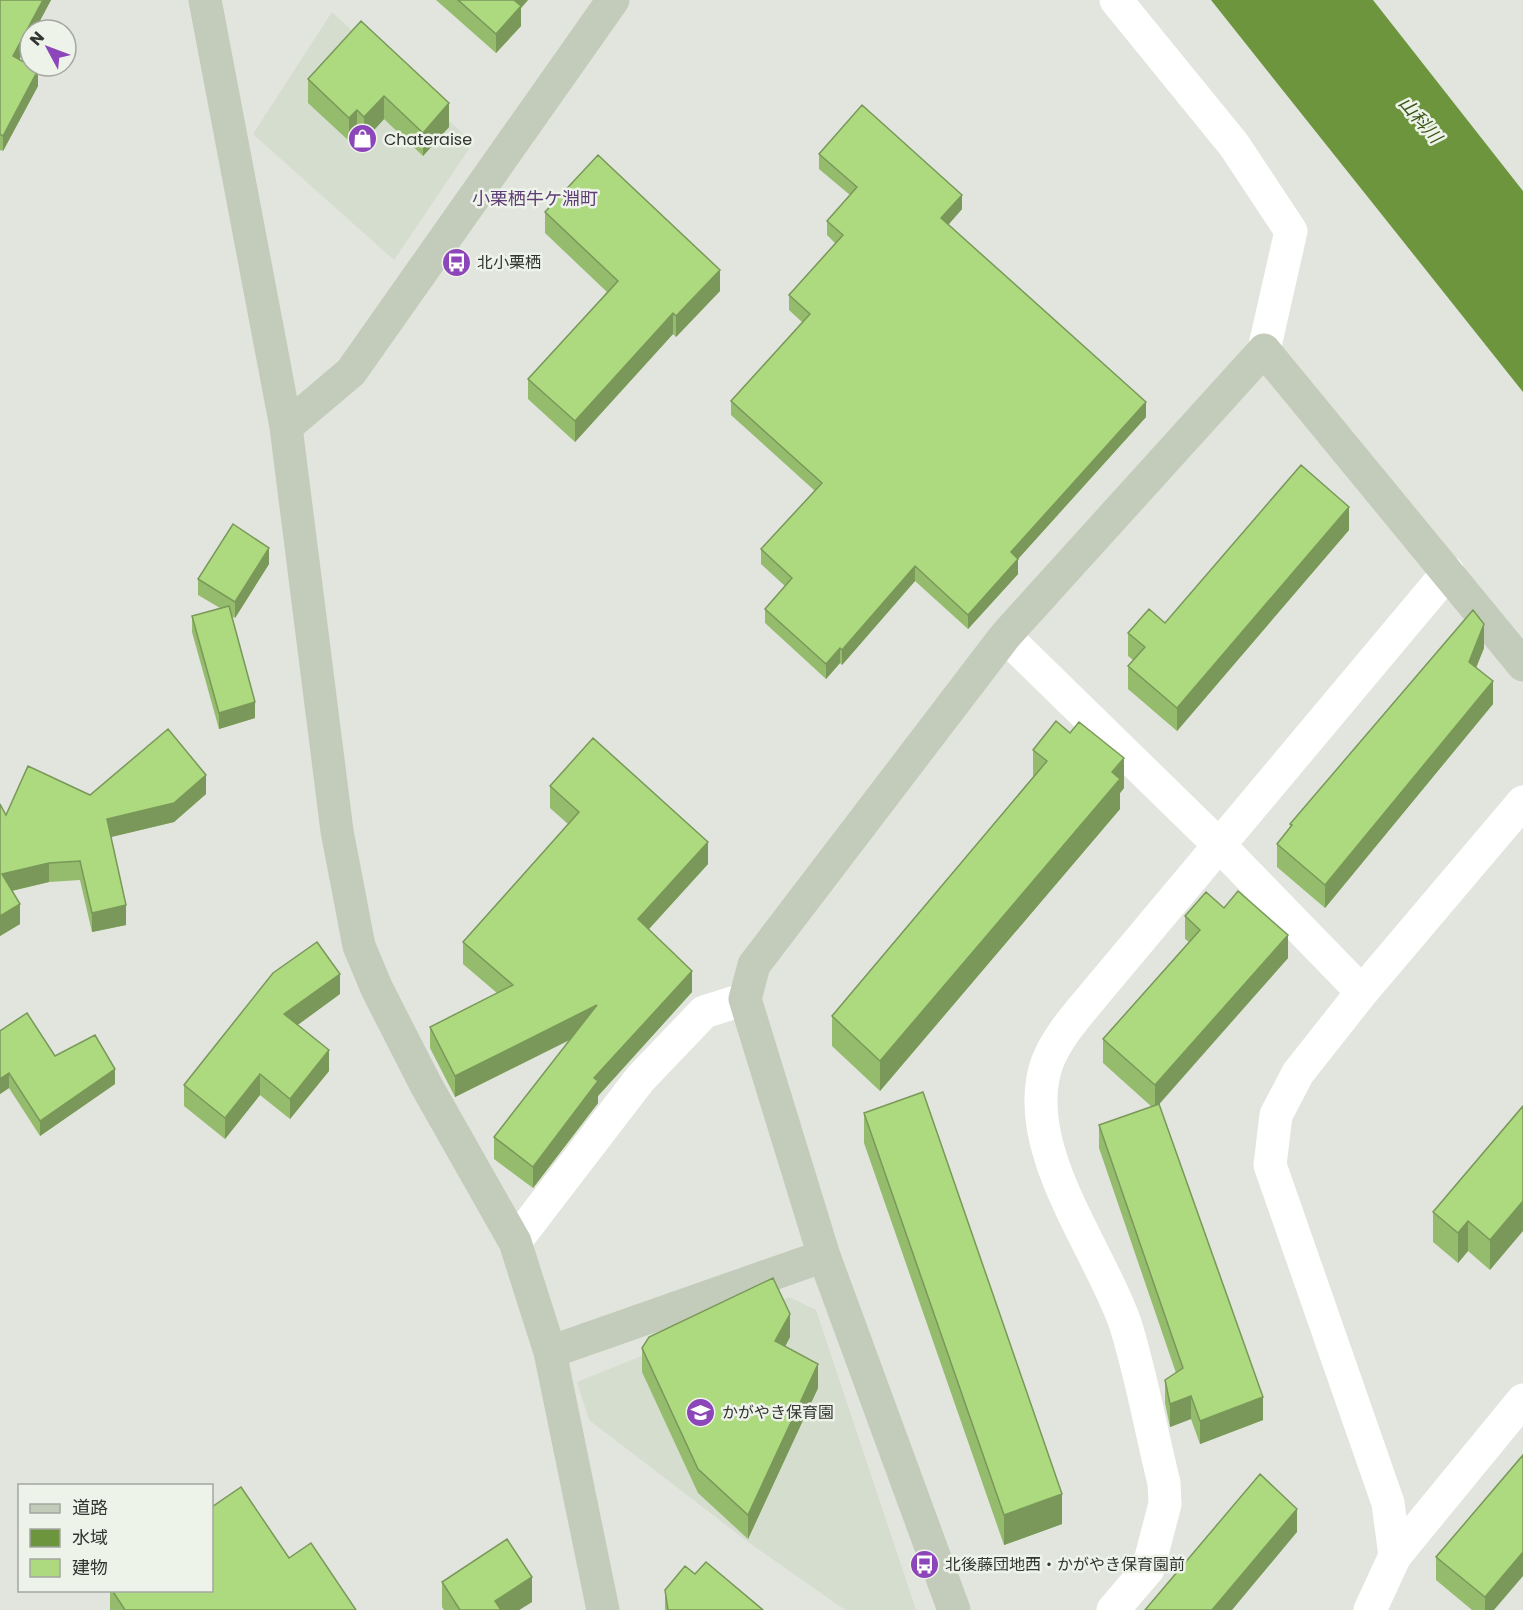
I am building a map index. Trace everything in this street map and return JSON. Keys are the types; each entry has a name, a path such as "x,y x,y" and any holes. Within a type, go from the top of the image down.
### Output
{"street":[{"path":"205,0 286,427 337,831 359,946 377,989 426,1084 515,1242 550,1352 603,1610"},
{"path":"286,427 351,372 614,0"},
{"path":"954,1610 824,1256 745,999 754,965 1005,636 1264,350 1291,231 1234,145 1116,0"},
{"path":"1264,350 1291,386 1523,665"},
{"path":"1113,1610 1148,1569 1165,1504 1164,1483 1124,1323 1057,1179 1045,1136 1042,1094 1047,1064 1061,1035 1448,572"},
{"path":"1005,636 1220,846 1362,992"},
{"path":"1395,1556 1388,1503 1270,1166 1276,1115 1298,1073 1362,992 1523,802"},
{"path":"515,1242 640,1078 704,1012 745,999"},
{"path":"550,1352 824,1256"},
{"path":"1376,1607 1395,1556 1523,1400"}],"shaded area":[{"name":"Chateraise","path":"332,12 473,143 394,260 253,134"},
{"path":"789,1297 816,1310 916,1610 845,1610 751,1544 589,1420 577,1382"}],"water":[{"name":"山科川","path":"1211,0 1373,0 1523,191 1523,392"}],"building":[{"path":"0,0 43,0 33,18 18,18 18,47 13,56 18,59 18,78 34,78 3,136 0,134"},
{"path":"458,0 514,0 521,6 496,34"},
{"path":"361,21 449,103 423,133 384,96 364,117 357,110 349,118 308,79"},
{"path":"862,105 962,195 941,218 1146,402 1011,552 1018,559 968,615 915,566 842,650 840,648 826,664 765,609 792,578 761,549 822,483 731,401 810,314 789,295 843,235 827,221 857,187 819,154"},
{"path":"598,155 720,270 676,316 673,313 575,421 528,379 618,281 545,212"},
{"path":"1301,465 1349,507 1177,708 1128,666 1145,647 1128,633 1149,609 1165,623"},
{"path":"233,524 269,548 235,602 198,579"},
{"path":"229,606 255,702 219,713 192,616"},
{"path":"1473,610 1484,624 1469,662 1493,681 1325,885 1277,844 1292,825 1290,824"},
{"path":"1056,721 1070,733 1079,722 1124,758 1112,772 1120,779 880,1061 832,1016 1047,761 1033,750"},
{"path":"168,729 206,775 174,803 107,819 126,905 92,913 80,861 49,863 2,874 20,904 0,916 0,804 6,815 28,766 90,795"},
{"path":"593,738 708,842 638,919 692,971 594,1078 598,1081 533,1167 494,1137 597,1005 455,1076 430,1027 513,985 463,942 579,812 550,786"},
{"path":"1238,891 1288,935 1155,1085 1103,1039 1200,930 1185,916 1206,892 1224,908"},
{"path":"317,942 340,974 284,1014 329,1050 290,1099 260,1074 225,1118 184,1085 273,973"},
{"path":"27,1013 55,1056 95,1035 115,1069 40,1121 9,1073 0,1079 0,1031"},
{"path":"923,1092 1062,1494 1004,1515 864,1113"},
{"path":"1159,1104 1263,1397 1200,1421 1191,1396 1170,1404 1165,1380 1183,1368 1099,1125"},
{"path":"1523,1106 1523,1201 1490,1240 1468,1221 1458,1233 1433,1212"},
{"path":"773,1278 790,1314 775,1341 818,1364 748,1515 698,1469 642,1348 649,1337"},
{"path":"1523,1455 1523,1552 1485,1597 1436,1557"},
{"path":"1260,1474 1297,1509 1212,1610 1145,1610"},
{"path":"241,1487 289,1558 311,1543 356,1610 125,1610 113,1592 213,1592 213,1506"},
{"path":"507,1539 532,1577 495,1601 501,1610 460,1610 442,1582"},
{"path":"706,1562 763,1610 668,1610 665,1590 685,1566 695,1574"}],"place":[{"name":"Chateraise","path":"363,139"},
{"name":"北小栗栖","path":"456,262"},
{"name":"かがやき保育園","path":"701,1412"},
{"name":"北後藤団地西・かがやき保育園前","path":"924,1564"}],"district":[{"name":"小栗栖牛ケ淵町","path":"535,199"}]}
